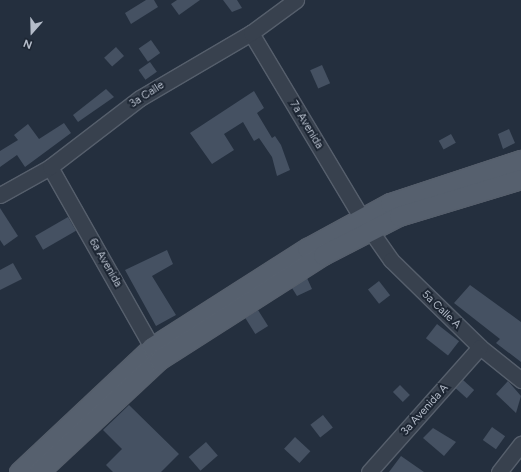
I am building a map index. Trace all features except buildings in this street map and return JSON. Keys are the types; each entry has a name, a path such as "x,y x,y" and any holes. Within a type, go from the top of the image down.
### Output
{"main road":[{"path":"19,472 63,439 156,354 323,256 366,224 390,203 521,160"},
{"path":"366,224 399,216 521,178"},
{"path":"39,472 63,439"}],"street":[{"name":"3a Calle","path":"0,195 50,167 140,98 251,33 296,0"},
{"name":"7a Avenida","path":"251,33 366,224"},
{"name":"6a Avenida","path":"50,167 156,354"},
{"name":"5a Calle A","path":"366,224 391,260 480,347 521,380"},
{"name":"3a Avenida A","path":"369,472 480,347"},
{"path":"499,472 521,444"}]}
